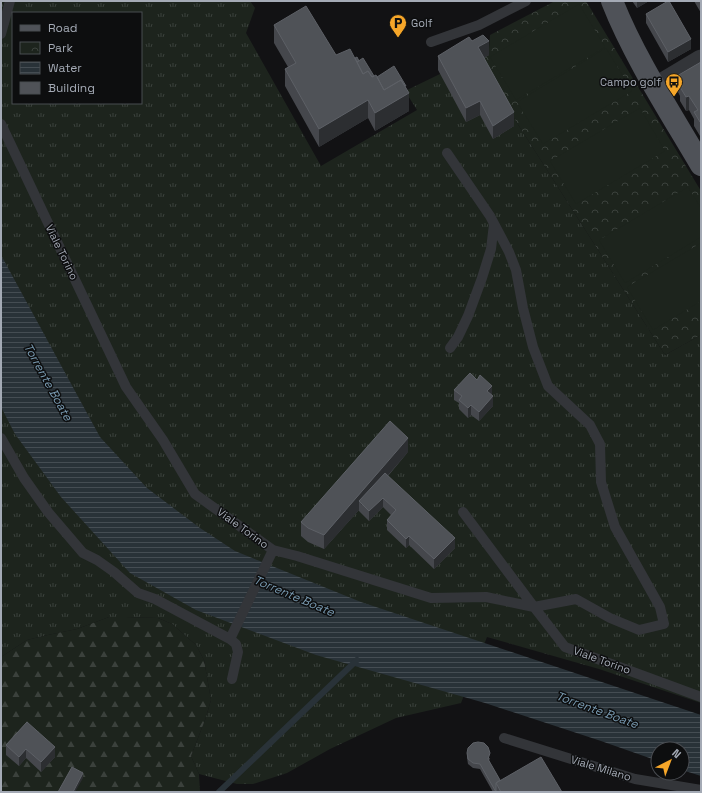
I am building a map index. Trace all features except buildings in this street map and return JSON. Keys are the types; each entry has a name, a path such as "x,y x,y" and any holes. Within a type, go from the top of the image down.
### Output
{"main road":[{"path":"605,1 616,11 656,87 701,165"}],"street":[{"path":"656,87 701,60"}],"lane":[{"path":"1,34 10,1"},
{"path":"431,42 479,25 526,1"},
{"name":"Viale Torino","path":"1,124 126,387 163,440 195,494 273,550 297,556 430,598 486,597 534,607 565,647 701,697"},
{"path":"447,153 494,224 516,270 523,308 533,347 548,386 590,425 600,444 601,482 616,527 660,607 664,624 639,630 610,618 576,599 534,607 463,512"},
{"path":"450,348 458,337 468,316 482,278 491,249 494,224"},
{"path":"1,438 24,478 48,512 83,553 97,560 114,572 138,593 155,599 232,634 238,652 232,679"},
{"path":"232,634 273,550"},
{"name":"Viale Milano","path":"504,738 635,779 701,790"}],"green space":[{"path":"1,1 250,1 255,8 246,33 321,166 417,110 405,91 475,57 665,355 701,335 701,703 599,669 487,637 461,703 396,718 330,749 287,773 253,784 237,784 199,774 191,756 211,700 204,660 196,645 172,624 158,618 109,617 77,629 27,640 1,657"},
{"path":"555,1 586,1 701,191 701,335 665,355 475,57 489,49 490,35"},
{"path":"579,4 605,47 516,100 490,57"},
{"path":"606,48 632,91 543,144 517,102"},
{"path":"640,108 665,151 576,204 550,161"},
{"path":"688,187 701,208 701,237 625,283 599,240"},
{"path":"701,243 701,301 653,330 627,287"},
{"path":"109,617 158,618 172,624 196,645 204,660 211,700 191,756 199,774 200,792 1,792 1,657 27,640 77,629"}],"water":[{"name":"Torrente Boate","path":"1,255 100,437 147,488 200,528 235,551 361,602 701,715 701,776 690,773 690,741 650,741 650,758 485,703 316,655 196,610 130,573 61,497 15,434 1,407"}],"waterway":[{"path":"219,792 357,660"}],"place":[{"name":"Golf","path":"398,38"},
{"name":"Campo golf","path":"674,97"}]}
